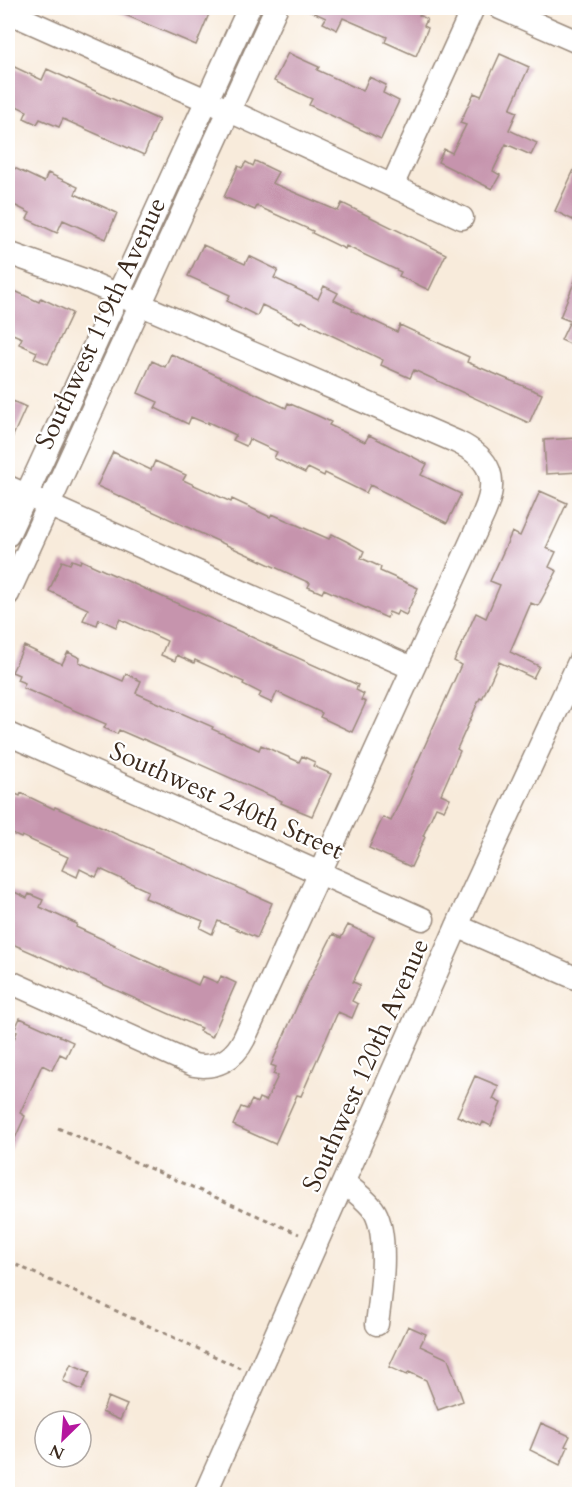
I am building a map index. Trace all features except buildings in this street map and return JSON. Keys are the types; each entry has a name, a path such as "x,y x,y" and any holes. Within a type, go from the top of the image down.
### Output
{"street":[{"path":"8,536 17,491 118,295 249,8"},
{"name":"Southwest 119th Avenue","path":"8,594 276,8"},
{"path":"392,186 473,8"},
{"path":"500,8 579,44"},
{"path":"18,16 462,218"},
{"path":"8,253 64,272 457,441 475,451 485,462 492,488 488,505 240,1046 232,1056 218,1064 200,1066 187,1063 8,981"},
{"path":"17,491 412,668"},
{"name":"Southwest 120th Avenue","path":"205,1494 457,926 579,660"},
{"name":"Southwest 240th Street","path":"8,734 423,918"},
{"path":"457,926 579,981"},
{"path":"344,1182 375,1211 383,1243 382,1287 377,1324"}],"path":[{"path":"58,1128 317,1242"},
{"path":"8,1261 258,1376"}]}
